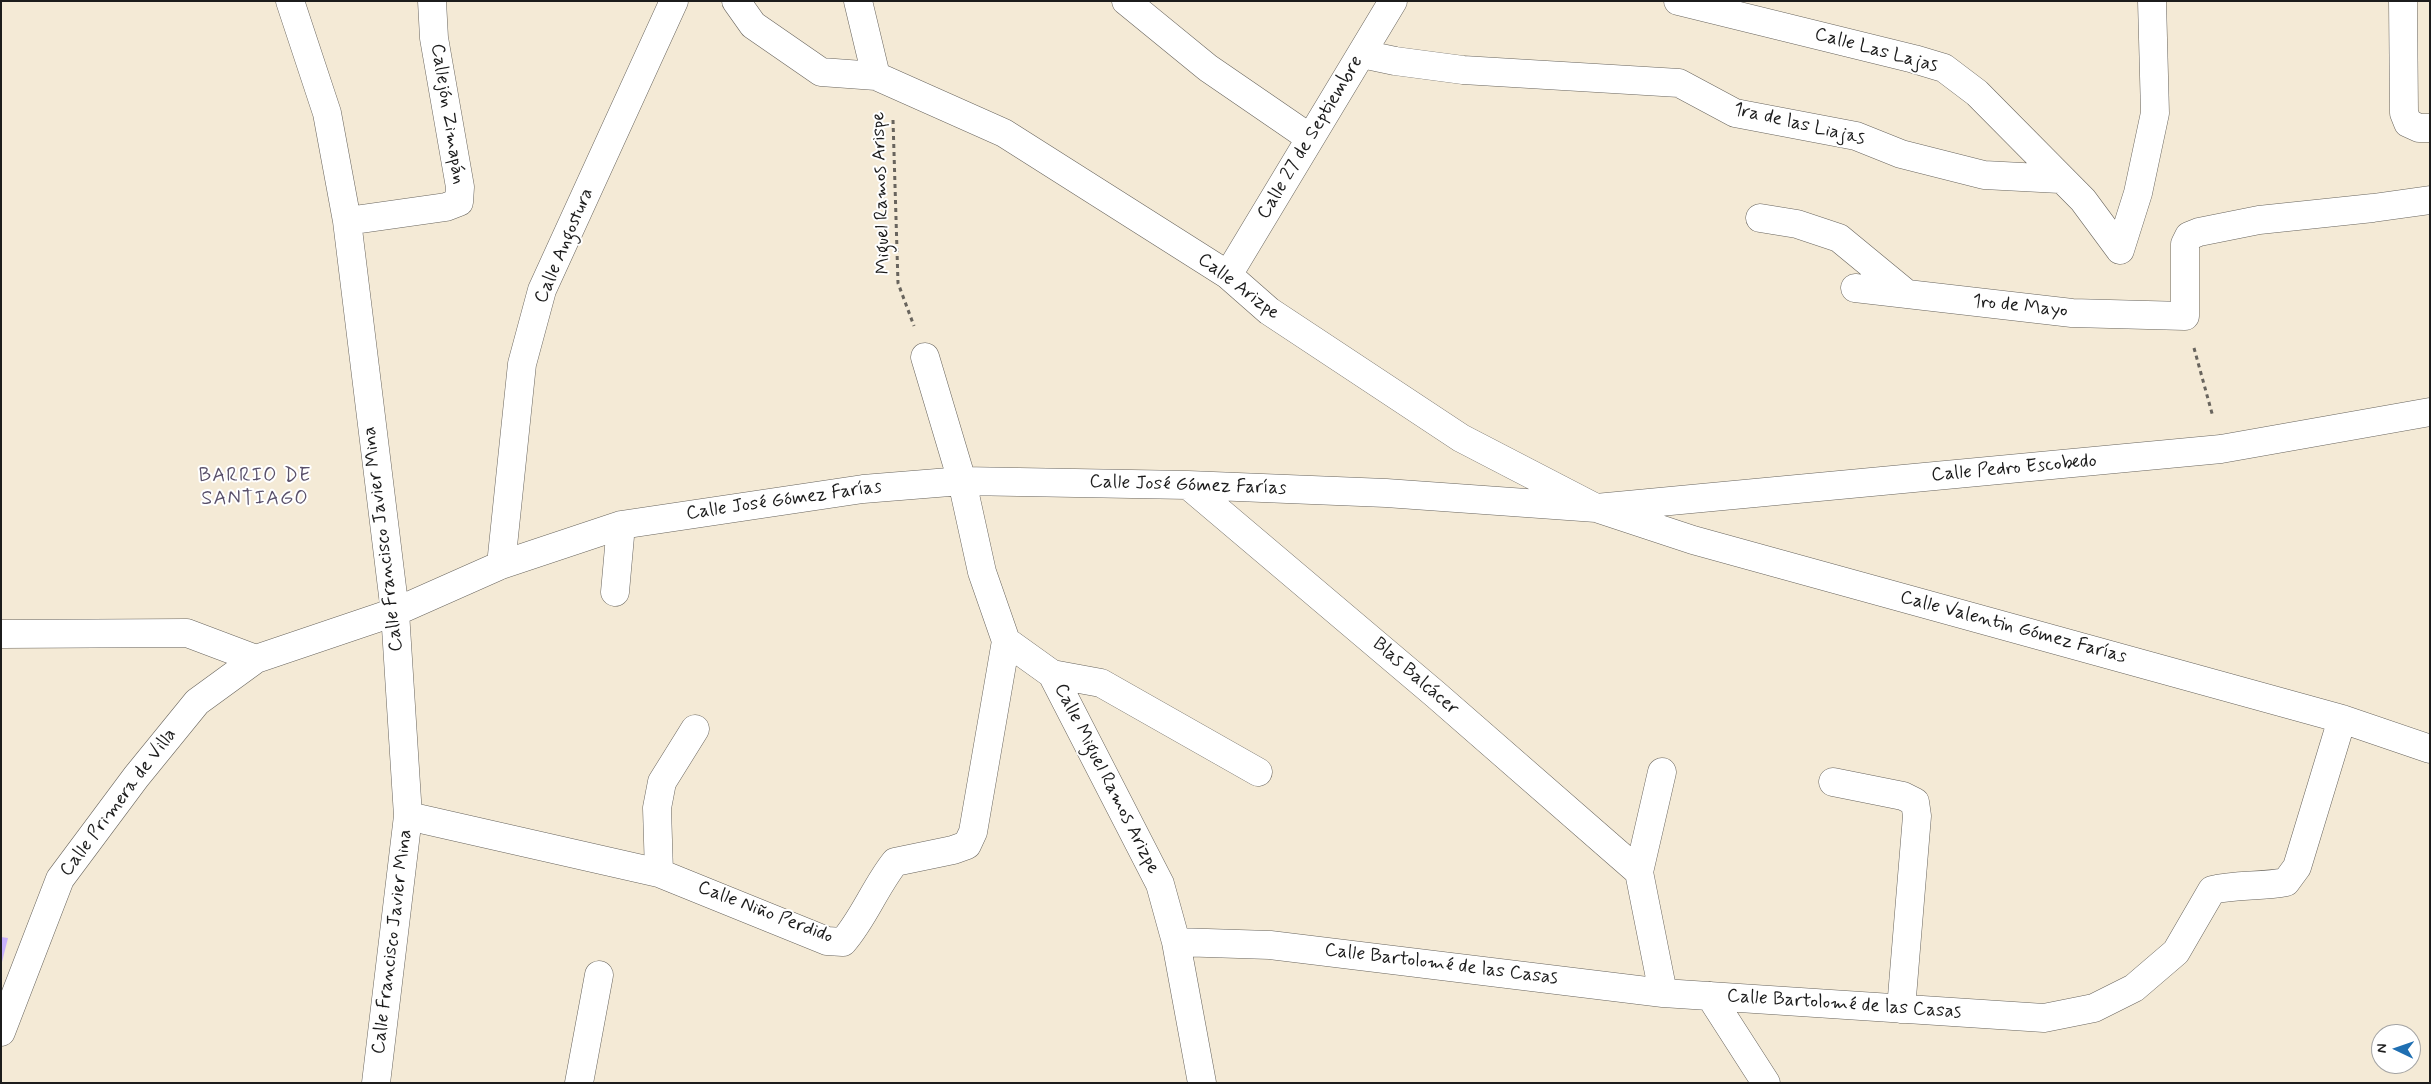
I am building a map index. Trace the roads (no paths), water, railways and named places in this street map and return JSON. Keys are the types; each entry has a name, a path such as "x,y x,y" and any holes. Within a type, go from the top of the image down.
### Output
{"street":[{"name":"Calle Francisco Javier Mina","path":"290,1 326,114 347,220 395,612 408,816 376,1083"},
{"name":"Callejón Zimapán","path":"347,220 446,207 460,202 460,187 434,38 432,1"},
{"name":"Calle Angostura","path":"501,565 522,364 542,290 674,1"},
{"path":"736,1 753,25 821,72 884,79 858,1"},
{"path":"1126,1 1208,68 1310,138"},
{"name":"Calle 27 de Septiembre","path":"1228,275 1393,1"},
{"name":"Calle Las Lajas","path":"1678,1 1914,58 1944,68 1977,93 2060,179 2083,200 2120,250 2138,193 2155,113 2152,1"},
{"path":"2403,1 2404,113 2419,125"},
{"name":"1ra de las Liajas","path":"1362,54 1395,61 1463,70 1679,83 1736,113 1856,136 1901,154 1984,175 2060,179"},
{"name":"Calle Arizpe","path":"884,79 1004,133 1228,275 1269,311 1460,438 1596,508"},
{"name":"1ro de Mayo","path":"1855,288 2072,313 2185,316 2185,244 2189,236 2199,232 2259,220 2430,200"},
{"path":"1760,218 1796,224 1839,238 1907,294"},
{"path":"925,357 962,481 982,572 1006,642"},
{"name":"Calle Pedro Escobedo","path":"1596,508 2221,449 2430,412"},
{"name":"Calle José Gómez Farías","path":"256,659 395,612 501,565 620,525 864,489 962,481 1188,485 1386,493 1596,508"},
{"name":"Blas Balcácer","path":"1188,485 1435,694 1639,872"},
{"name":"Calle Valentin Gómez Farías","path":"1596,508 1693,540 2342,719 2430,749"},
{"path":"615,592 620,525"},
{"path":"1,634 187,633 256,659"},
{"name":"Calle Miguel Ramos Arizpe","path":"1006,642 1052,674 1160,884 1176,942 1202,1083"},
{"name":"Calle Niño Perdido","path":"408,816 659,873 827,941 843,942 853,930 885,875 895,862 953,850 967,845 973,832 1006,642"},
{"name":"Calle Primera de Villa","path":"1,1032 60,879 136,777 197,702 256,659"},
{"path":"1052,674 1101,683 1258,772"},
{"name":"Calle Bartolomé de las Casas","path":"1176,942 1270,944 1663,993 2044,1018 2094,1008 2134,988 2176,952 2212,890 2230,886 2268,886 2286,882 2296,866 2342,719"},
{"path":"659,873 657,808 662,782 695,729"},
{"path":"1662,772 1639,872 1663,993"},
{"path":"1833,782 1903,796 1915,802 1917,816 1901,1009"},
{"path":"579,1083 599,976"},
{"path":"1710,996 1766,1083"}],"district":[{"name":"BARRIO DE SANTIAGO","path":"255,488"}]}
